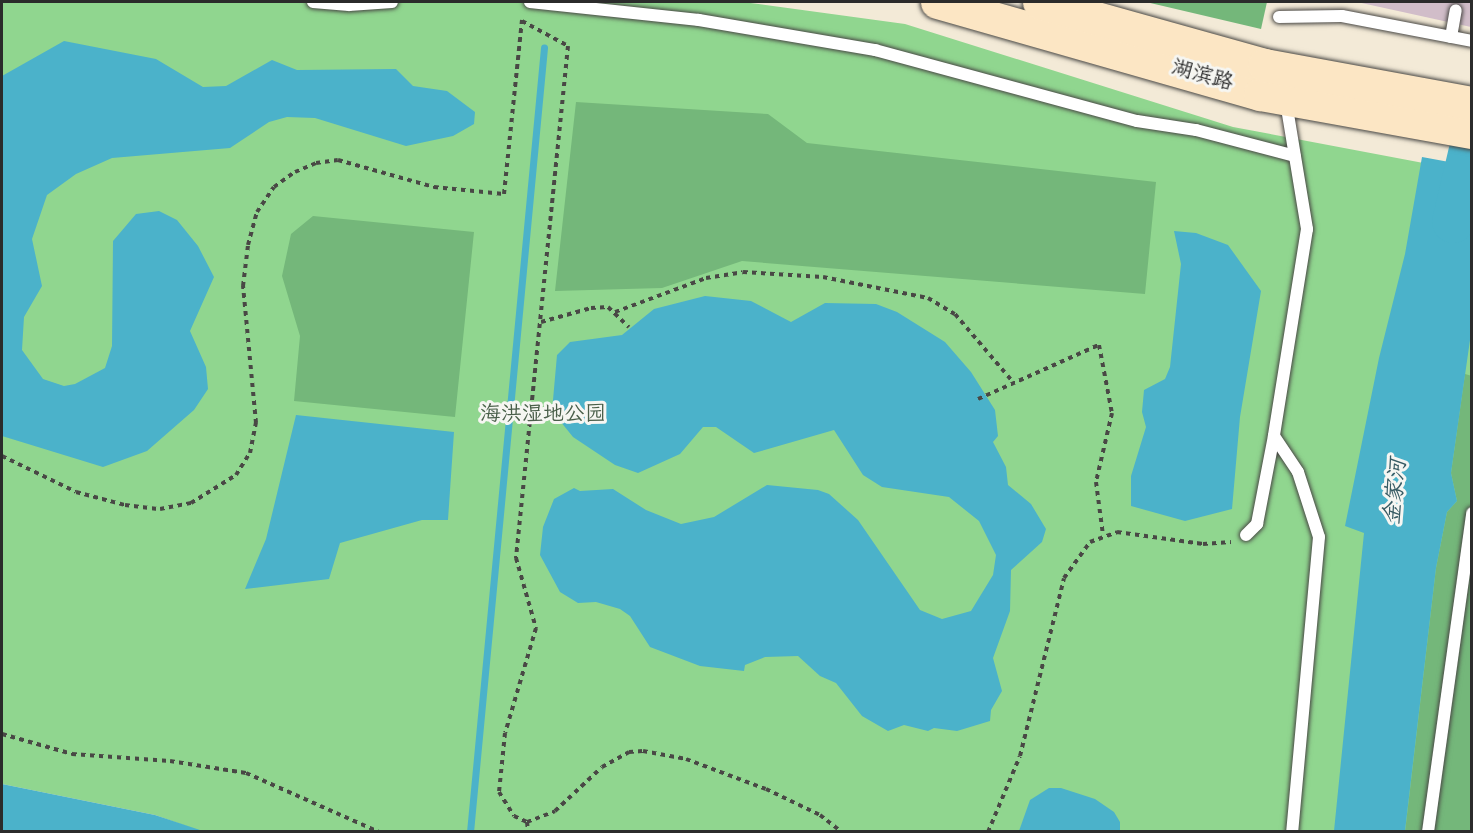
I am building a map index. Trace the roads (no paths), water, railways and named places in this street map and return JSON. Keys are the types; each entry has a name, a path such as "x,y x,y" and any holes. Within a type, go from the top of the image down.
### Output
{"main road":[{"name":"湖滨路","path":"937,2 1285,98 1406,106 1472,103"},
{"name":"湖滨路","path":"1039,2 1406,106 1472,132"}],"lane":[{"path":"313,2 349,5 392,2"},
{"path":"526,6 699,20 875,50 1137,121 1196,130 1295,156"},
{"path":"1455,38 1456,10"},
{"path":"1279,17 1342,16 1472,41"},
{"path":"1246,535 1257,524 1274,436 1307,229 1285,98"},
{"path":"1274,436 1298,472 1319,537 1292,831"},
{"path":"1428,831 1472,513"}],"water":[{"path":"64,41 156,59 203,87 226,86 272,60 297,70 396,69 413,86 447,91 475,112 474,124 453,136 406,146 315,118 287,117 269,122 230,148 112,158 76,174 47,195 32,239 42,286 24,317 22,350 43,379 64,386 75,384 105,368 112,346 113,241 136,214 159,211 177,220 198,246 214,277 190,331 206,367 208,389 194,410 147,451 103,467 2,436 2,76"},
{"path":"1422,157 1471,166 1471,333 1451,473 1457,501 1447,512 1436,568 1405,831 1334,831 1364,533 1345,526 1379,358 1405,254"},
{"path":"1174,231 1196,233 1228,245 1261,291 1240,417 1232,509 1185,521 1131,506 1131,476 1146,427 1142,412 1144,390 1165,379 1170,367 1181,264"},
{"path":"705,296 751,301 791,322 825,303 876,304 897,312 945,342 971,372 995,410 998,436 993,442 1006,467 1008,485 1031,504 1046,529 1042,542 1011,570 1010,611 993,658 1002,691 991,710 990,721 957,731 934,728 928,731 904,725 888,731 862,716 836,683 820,676 798,656 765,657 745,665 744,671 700,666 650,647 630,616 620,609 596,602 578,603 560,592 540,555 543,527 554,499 574,488 580,491 613,489 646,510 681,524 714,517 767,485 818,490 829,494 858,520 920,610 942,619 971,611 993,575 996,555 979,521 949,497 882,487 863,475 834,430 754,453 716,427 703,427 680,454 638,473 615,465 573,437 552,411 557,355 570,342 622,335 654,309"},
{"path":"296,415 454,432 448,520 422,520 340,543 329,579 245,589 266,539"},
{"path":"2,784 155,815 203,831 2,831"},
{"path":"1049,788 1061,788 1095,799 1114,812 1120,822 1120,831 1019,831 1030,800"}],"waterway":[{"path":"470,832 544,47"},
{"name":"金家河","path":"1453,222 1472,141"}],"park label":[{"name":"海洪湿地公园","path":"543,416"}]}
